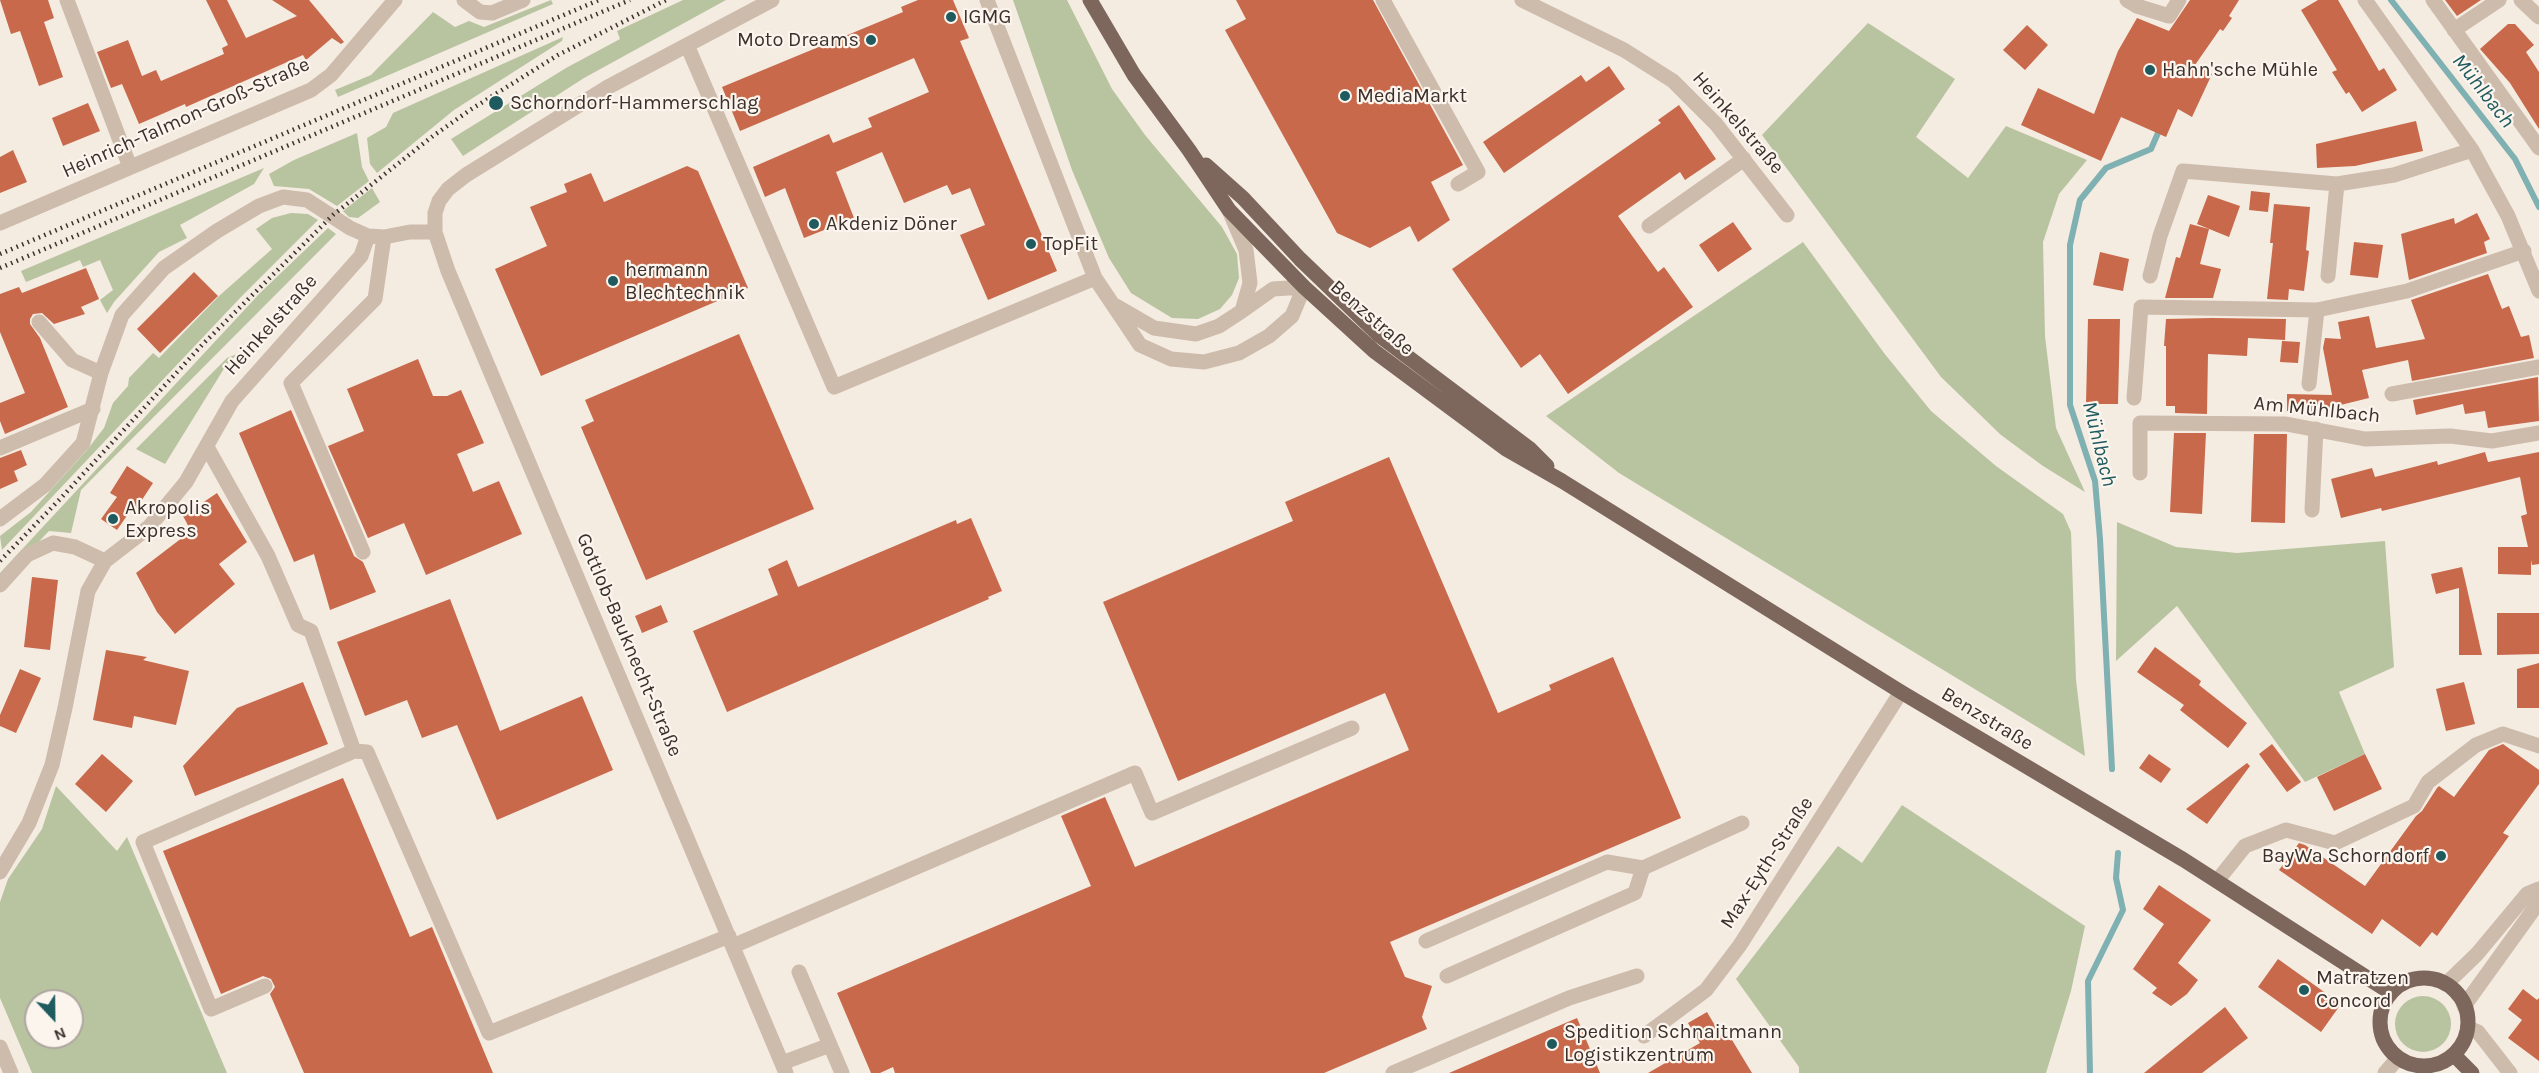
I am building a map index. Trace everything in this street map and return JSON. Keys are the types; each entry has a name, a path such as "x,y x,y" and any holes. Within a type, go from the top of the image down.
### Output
{"main road":[{"name":"Benzstraße","path":"1090,0 1134,75 1189,150 1229,210 1304,287 1374,351 1506,449 1562,481 1901,692 2217,881 2391,993"},
{"name":"Benzstraße","path":"1189,150 1243,198 1313,273 1380,336 1530,449 1562,481"},
{"path":"2420,978 2435,979 2446,984 2460,996 2468,1015 2468,1028 2463,1043 2454,1055 2441,1064 2424,1067 2410,1065 2398,1058 2385,1045 2380,1029 2382,1008 2391,993 2404,982 2420,978"},
{"path":"2454,1055 2472,1073"}],"street":[{"path":"67,0 130,167"},
{"name":"Heinrich-Talmon-Groß-Straße","path":"0,223 311,90 331,75 395,0"},
{"path":"464,0 480,12 492,13 523,0"},
{"path":"0,519 45,485 83,443 101,373 122,315 164,268 217,231 259,206 283,197 307,200 350,228 368,236 384,237 410,232 435,232 435,213 439,201 448,189 466,175 608,87 772,0"},
{"path":"987,0 1095,278 1140,345 1171,359 1204,362 1239,353 1269,336 1292,316 1304,287 1273,289 1219,326 1196,334 1154,328 1113,304"},
{"path":"1383,0 1478,172 1458,184"},
{"name":"Heinkelstraße","path":"1522,0 1624,50 1673,81 1716,124 1787,215"},
{"path":"2132,3 2169,16 2179,0"},
{"path":"2365,0 2472,150 2508,216 2539,291"},
{"path":"2433,0 2537,142"},
{"path":"2454,30 2499,0"},
{"path":"2521,0 2539,17"},
{"path":"687,45 834,387 1095,278"},
{"path":"2151,276 2160,236 2183,171 2337,184 2394,175 2472,150"},
{"path":"1649,226 1744,159"},
{"path":"2328,276 2337,184"},
{"path":"1229,210 1246,250 1250,283 1242,311"},
{"name":"Gottlob-Bauknecht-Straße","path":"435,232 448,272 784,1068"},
{"name":"Heinkelstraße","path":"0,872 29,824 52,765 88,591 105,561 149,527 186,482 232,401 361,256 368,236"},
{"path":"363,552 291,382 375,299 384,237"},
{"path":"2134,398 2141,307 2317,310 2407,291 2524,251"},
{"name":"Am Mühlbach","path":"2309,384 2317,310"},
{"path":"39,322 72,360 101,373"},
{"path":"2392,394 2539,367"},
{"path":"0,448 93,409"},
{"name":"Am Mühlbach","path":"2140,473 2140,423 2286,424 2365,439 2450,436 2492,441 2539,433"},
{"path":"2312,510 2316,429"},
{"path":"207,447 268,556 298,625 311,631 354,751"},
{"path":"0,585 27,555 53,543 75,547 105,561"},
{"name":"Max-Eyth-Straße","path":"1644,1036 1706,990 1740,945 1901,692"},
{"path":"265,986 211,1009 143,843 354,751 367,752 489,1033 731,941 1135,773 1152,813 1352,728"},
{"path":"2217,881 2246,846 2286,830 2335,843 2414,806 2428,782 2476,745 2503,734 2539,746"},
{"path":"1426,941 1607,862 1643,868 1742,823"},
{"path":"1447,976 1635,893 1643,868"},
{"path":"2446,984 2477,954 2527,894 2539,889"},
{"path":"2464,1006 2539,902"},
{"path":"799,972 842,1073"},
{"path":"1393,1073 1569,998 1637,976"},
{"path":"2468,1028 2478,1032 2510,1073"},
{"path":"784,1068 830,1045"},
{"path":"0,1047 11,1073"},
{"path":"2385,1073 2398,1058"}],"green space":[{"path":"551,0 553,4 338,97 335,90 371,75 433,12 455,27 469,21 484,27"},
{"path":"683,0 726,0 584,78 463,156 451,139 566,68 620,39 617,31"},
{"path":"1013,0 1067,0 1112,89 1145,135 1222,227 1237,254 1239,278 1232,295 1220,309 1198,319 1172,318 1131,293 1109,258 1072,170"},
{"path":"1868,23 1955,79 1916,137 1968,178 2006,126 2087,160 2059,194 2043,242 2045,336 2056,428 2085,492 2043,466 2001,435 1941,377 1762,135"},
{"path":"563,37 562,41 454,110 377,173 370,164 367,138 386,127 393,113"},
{"path":"357,133 362,167 369,181 337,206 309,189 274,186 269,174 294,160"},
{"path":"264,168 254,184 180,225 187,238 159,252 114,302 107,313 100,300 113,290 100,260 83,267 80,260 26,282 21,271"},
{"path":"372,188 380,202 358,218 349,217 343,211"},
{"path":"291,213 308,214 318,220 240,298 2,550 0,536 31,512 87,450 104,428 113,403 128,386 129,378 153,353 159,358 219,296 272,249 256,229 272,218"},
{"path":"328,228 336,234 81,490 71,533 49,531 0,582 0,573 260,293"},
{"path":"1803,242 1884,353 1931,411 1996,466 2063,514 2071,532 2076,680 2085,756 1619,473 1546,416"},
{"path":"237,354 225,367 165,464 136,449 227,358"},
{"path":"2117,522 2176,547 2237,553 2385,541 2394,667 2339,692 2365,754 2305,782 2177,606 2116,661"},
{"path":"56,786 117,851 127,837 227,1073 32,1073 0,998 0,902 8,879 42,829"},
{"path":"1902,805 2085,926 2071,991 2046,1073 1799,1073 1799,1067 1736,979 1838,846 1862,863"},
{"path":"2418,996 2428,996 2443,1004 2449,1013 2451,1024 2449,1035 2443,1044 2428,1052 2418,1052 2407,1047 2400,1040 2395,1029 2395,1019 2400,1008 2407,1001"}],"building":[{"path":"0,0 48,0 54,18 44,22 63,77 39,86 20,31 11,34"},
{"path":"206,0 227,0 246,38 297,16 272,0 309,0 344,42 341,44 332,38 306,60 303,55 186,107 185,104 139,124 122,84 111,88 97,52 128,40 142,76 156,70 161,81 224,54 222,48 228,45"},
{"path":"918,0 953,0 969,38 960,41 1057,271 988,300 960,235 985,225 970,188 952,195 947,185 904,203 882,152 836,172 854,218 804,238 785,188 765,197 753,167 829,134 833,143 872,127 868,118 929,92 914,58 740,131 722,87 903,12 901,7"},
{"name":"MediaMarkt","path":"1236,0 1373,0 1463,165 1431,182 1450,220 1418,242 1410,226 1370,248 1337,233 1225,30 1246,19"},
{"path":"2190,0 2239,0 2229,16 2232,18 2223,31 2220,29 2195,65 2212,74 2192,117 2178,109 2166,137 2121,117 2101,161 2021,125 2038,88 2094,114 2118,51 2137,18 2169,31"},
{"path":"2318,0 2338,0 2379,71 2384,68 2397,90 2362,112 2349,92 2346,94 2332,72 2337,70 2301,10"},
{"path":"2445,0 2481,0 2457,16"},
{"path":"2508,24 2515,24 2534,45 2526,52 2539,72 2539,129 2510,83 2480,49"},
{"path":"2027,25 2048,45 2025,70 2003,50"},
{"path":"1609,66 1625,89 1504,173 1483,142 1581,75 1586,82"},
{"path":"88,103 100,131 63,146 52,118"},
{"path":"1679,105 1716,159 1685,180 1680,172 1618,216 1658,272 1664,267 1693,307 1568,394 1540,354 1521,368 1452,269 1661,123 1658,120"},
{"path":"2416,121 2423,151 2355,166 2317,168 2316,144"},
{"path":"13,150 27,182 0,193 0,157"},
{"name":"hermann Blechtechnik","path":"687,166 698,171 748,288 541,376 495,269 547,246 530,207 567,192 564,184 591,173 604,202"},
{"path":"2251,191 2270,193 2268,212 2249,210"},
{"path":"2208,195 2240,206 2229,237 2197,224"},
{"path":"2274,204 2310,207 2306,250 2309,251 2304,291 2289,289 2288,300 2267,299 2273,243 2270,243"},
{"path":"2477,213 2490,239 2484,242 2487,253 2409,280 2401,234 2454,218 2455,224"},
{"path":"1733,222 1752,249 1718,272 1699,245"},
{"path":"2190,224 2209,229 2200,264 2221,269 2213,298 2165,298 2176,257 2180,258"},
{"path":"2354,242 2383,245 2378,278 2350,275"},
{"path":"2100,252 2129,259 2123,291 2093,285"},
{"path":"86,268 99,299 81,307 85,314 54,324 42,313 33,314 30,319 30,324 40,338 68,407 5,434 0,421 0,403 25,393 0,332 0,294 19,287 22,293"},
{"path":"194,272 218,296 160,353 137,329"},
{"path":"2488,274 2502,309 2509,306 2521,337 2529,335 2534,358 2412,381 2408,360 2362,370 2369,398 2312,412 2287,411 2287,394 2332,395 2323,348 2325,338 2341,339 2338,322 2369,316 2376,348 2425,339 2411,300"},
{"path":"2088,319 2120,319 2118,404 2086,404"},
{"path":"2166,319 2286,319 2285,340 2248,338 2247,356 2208,354 2207,414 2175,413 2175,406 2166,406 2166,346 2164,346"},
{"path":"739,334 814,509 646,580 581,427 594,421 585,400"},
{"path":"2282,341 2300,342 2298,363 2280,362"},
{"path":"418,359 433,396 447,396 461,390 484,443 457,454 473,492 499,481 522,534 426,575 404,523 368,538 328,446 364,431 347,389"},
{"path":"2538,377 2539,421 2488,428 2485,411 2465,414 2463,404 2416,415 2413,400"},
{"path":"291,410 354,556 363,562 376,592 330,610 314,554 294,562 239,433"},
{"path":"2174,433 2206,433 2202,514 2170,512"},
{"path":"2254,434 2287,434 2285,523 2251,522"},
{"path":"21,450 27,465 14,471 18,481 0,489 0,458"},
{"path":"2485,452 2488,462 2539,452 2539,564 2532,565 2531,560 2531,575 2498,574 2498,547 2528,547 2521,516 2527,514 2520,477 2382,511 2381,508 2341,518 2331,479 2372,468 2375,477 2437,461 2438,465"},
{"path":"1389,457 1498,713 1551,690 1549,685 1613,657 1681,818 1390,942 1405,977 1432,986 1422,1017 1427,1029 1324,1073 895,1073 893,1067 880,1073 871,1073 837,993 1091,886 1061,816 1105,797 1135,867 1409,750 1385,693 1178,781 1103,602 1293,521 1285,502"},
{"path":"127,466 153,483 136,509 133,507 117,530 101,519 117,497 110,493"},
{"path":"217,493 247,542 219,564 235,584 175,634 157,612 136,573 191,531 183,516"},
{"path":"971,518 1002,591 988,597 989,599 727,712 693,631 778,595 768,569 787,560 798,587 956,520 957,524"},
{"path":"2462,567 2482,655 2459,655 2459,588 2436,594 2431,574"},
{"path":"32,577 58,580 50,650 24,647"},
{"path":"450,599 500,731 582,696 613,770 497,820 457,725 422,738 407,700 365,716 337,642"},
{"path":"661,605 668,622 642,633 635,616"},
{"path":"2497,613 2539,613 2539,654 2497,655"},
{"path":"2155,647 2201,681 2199,685 2247,723 2228,748 2180,710 2184,705 2137,672"},
{"path":"106,650 147,657 143,660 189,671 176,725 134,716 132,728 93,720"},
{"path":"2539,663 2539,708 2517,708 2517,669"},
{"path":"20,669 41,678 16,733 0,726 0,715"},
{"path":"303,682 328,744 195,796 183,766 237,708"},
{"path":"2464,682 2475,724 2446,731 2436,689"},
{"path":"2272,744 2301,782 2287,792 2259,754"},
{"name":"BayWa Schorndorf","path":"2503,744 2539,770 2539,784 2503,833 2509,836 2437,936 2432,932 2420,947 2382,919 2372,934 2279,870 2299,843 2365,886 2437,788 2439,786 2454,797 2489,750"},
{"path":"102,754 133,781 106,812 75,784"},
{"path":"2149,754 2171,769 2161,783 2139,768"},
{"path":"2365,754 2382,789 2334,811 2317,777"},
{"path":"2247,763 2250,766 2207,824 2186,809"},
{"path":"343,778 410,937 432,927 493,1073 304,1073 270,994 275,987 271,979 263,976 221,994 163,851"},
{"path":"2159,885 2211,920 2178,963 2198,980 2187,994 2171,1006 2152,993 2157,988 2133,969 2164,924 2143,909"},
{"path":"2278,959 2341,1004 2321,1032 2258,987"},
{"path":"2523,989 2537,1000 2539,998 2539,1061 2508,1038 2522,1020 2508,1009"},
{"path":"2225,1007 2248,1038 2202,1073 2144,1073"},
{"path":"1707,1012 1723,1039 1729,1035 1752,1073 1648,1073 1700,1043 1688,1023"},
{"name":"Spedition Schnaitmann Logistikzentrum","path":"1577,1018 1600,1073 1449,1073"}],"waterway":[{"name":"Mühlbach","path":"2391,0 2515,159 2539,207"},
{"name":"Mühlbach","path":"2112,769 2095,481 2070,405 2070,245 2080,200 2106,168 2151,149 2158,133"},
{"name":"Mühlbach","path":"2090,1073 2088,981 2123,910 2116,878 2118,853"}],"railway":[{"path":"0,254 599,0"},
{"path":"0,268 630,0"},
{"path":"0,561 202,345 333,215 433,136 470,110 558,55 666,0"}],"place":[{"name":"IGMG","path":"951,17"},
{"name":"Moto Dreams","path":"871,40"},
{"name":"Hahn'sche Mühle","path":"2150,70"},
{"name":"MediaMarkt","path":"1345,96"},
{"name":"Schorndorf-Hammerschlag","path":"496,103"},
{"name":"Akdeniz Döner","path":"814,224"},
{"name":"TopFit","path":"1031,244"},
{"name":"hermann Blechtechnik","path":"613,281"},
{"name":"Akropolis Express","path":"113,519"},
{"name":"BayWa Schorndorf","path":"2441,856"},
{"name":"Matratzen Concord","path":"2304,990"},
{"name":"Spedition Schnaitmann Logistikzentrum","path":"1552,1044"}]}
